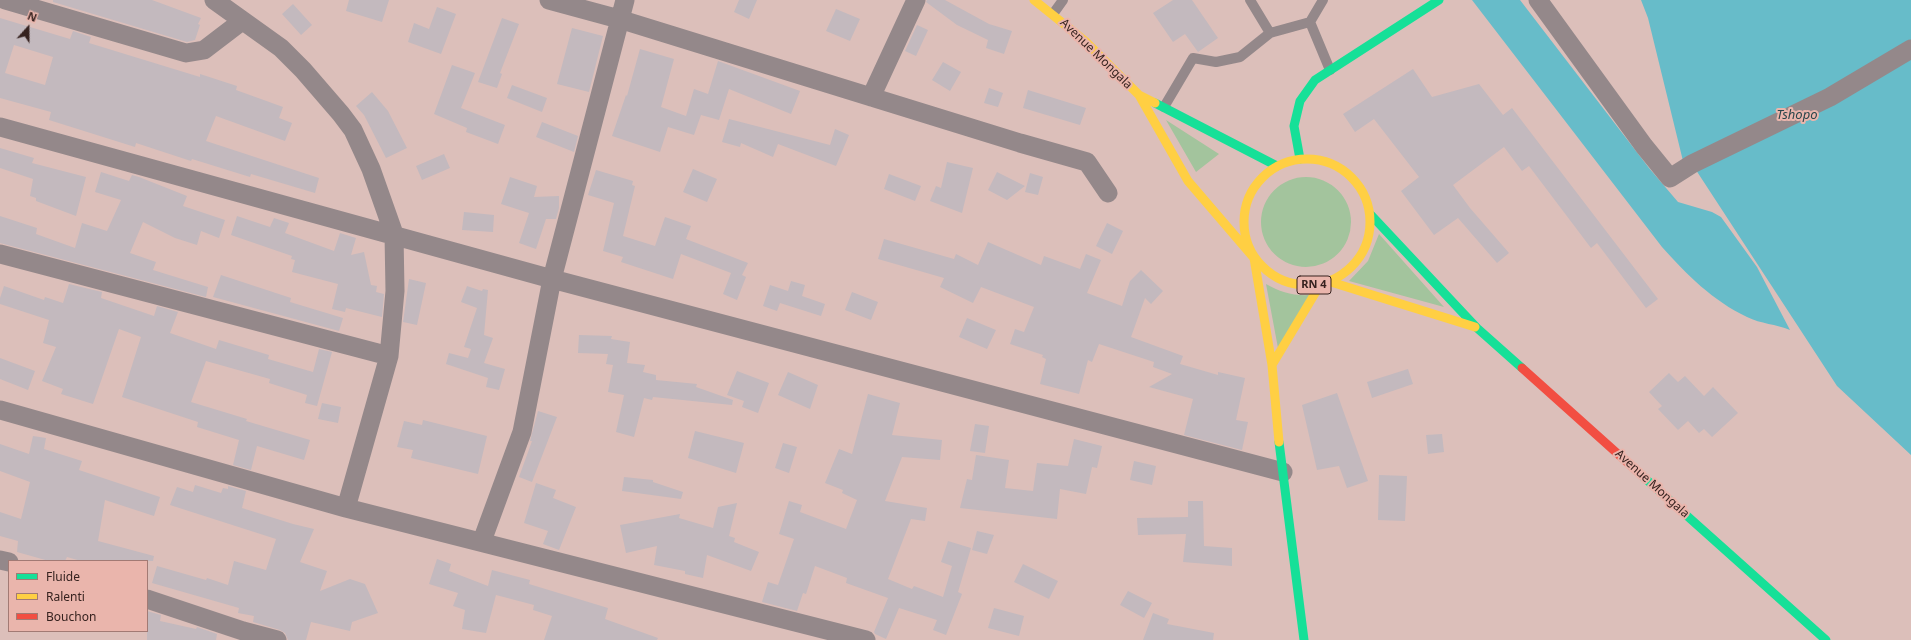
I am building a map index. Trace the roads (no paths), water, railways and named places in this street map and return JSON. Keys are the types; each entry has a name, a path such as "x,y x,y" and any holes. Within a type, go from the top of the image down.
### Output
{"main road":[{"name":"Avenue Mongala","path":"1034,0 1085,41 1139,95"},
{"path":"1300,159 1294,126 1300,100 1315,80 1439,0"},
{"path":"1139,95 1277,166"},
{"path":"1139,95 1188,181 1254,258"},
{"name":"RN 4","path":"1254,258 1271,276 1295,285 1320,285 1331,282 1349,271 1362,255 1370,236 1371,215 1363,191 1346,173 1325,161 1300,159 1277,166 1259,180 1247,199 1242,221 1254,258 1272,365 1275,412 1304,640"},
{"name":"Avenue Mongala","path":"1371,215 1477,328 1826,640"},
{"path":"1331,282 1477,328"},
{"name":"RN 4","path":"1272,365 1320,285"}],"street":[{"path":"5,0 186,53 204,50 242,21"},
{"path":"214,0 281,48 327,97 353,130 371,169 394,234 395,291 389,356 346,508"},
{"path":"549,0 619,19 1020,143 1087,162 1108,193"},
{"path":"482,541 522,432 552,278 625,0"},
{"path":"871,97 916,0"},
{"path":"1538,0 1644,146 1670,178 1692,164 1830,96 1911,49"},
{"path":"0,127 552,278 1283,472"},
{"path":"0,254 389,356"},
{"path":"0,410 346,508 482,541 866,640"},
{"path":"148,599 242,631 277,640"}],"lane":[{"path":"1053,14 1063,0"},
{"path":"1250,0 1270,33"},
{"path":"1164,107 1193,58 1216,62 1240,58 1270,33 1310,22 1323,0"},
{"path":"1423,10 1432,0"},
{"path":"1310,22 1330,70"}],"water":[{"path":"1472,0 1520,0 1649,168 1678,202 1712,212 1721,217 1757,267 1790,330 1763,323 1735,311 1711,295 1681,267 1662,247"},
{"name":"Tshopo","path":"1641,0 1911,0 1911,455 1837,386 1694,167 1683,161 1648,18"}]}
